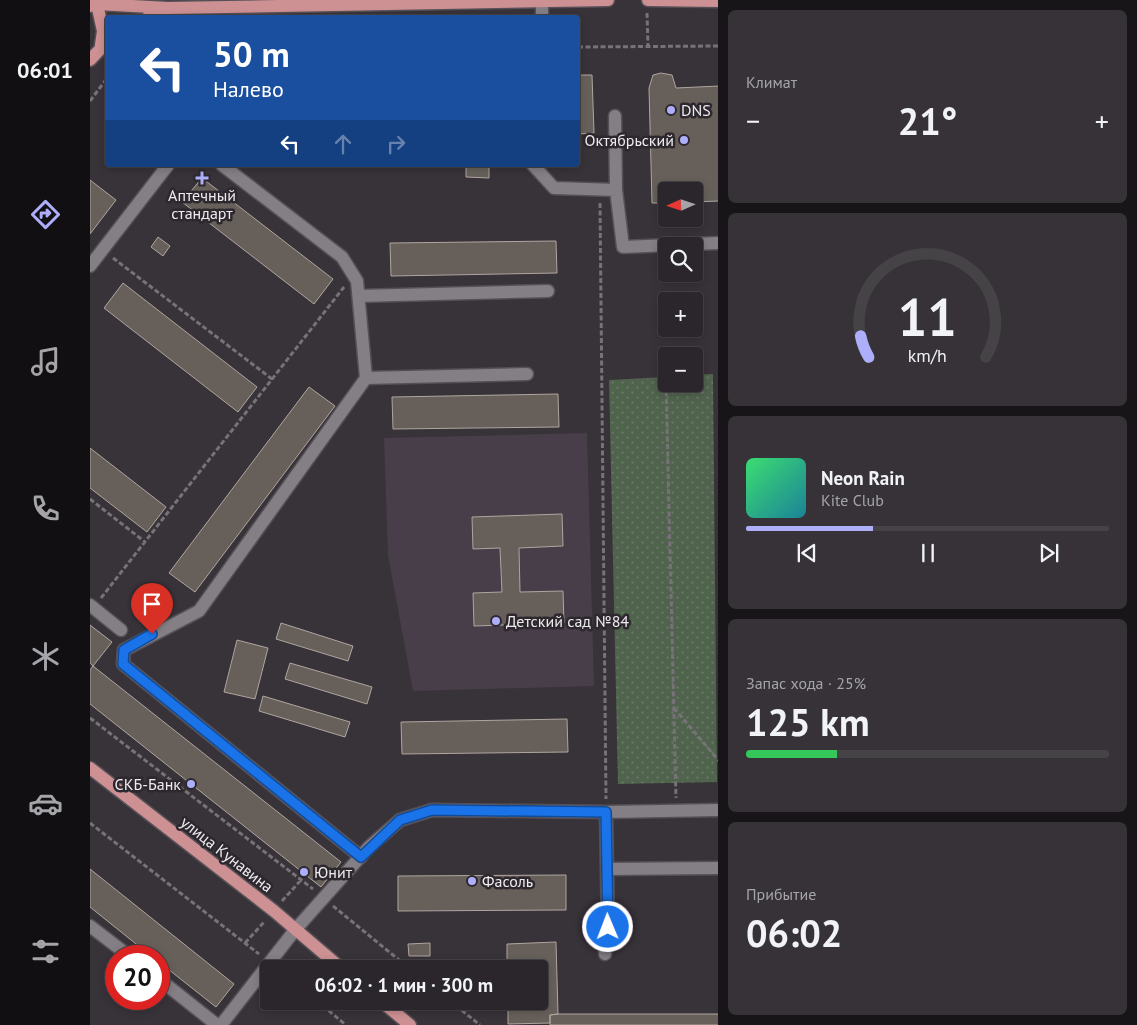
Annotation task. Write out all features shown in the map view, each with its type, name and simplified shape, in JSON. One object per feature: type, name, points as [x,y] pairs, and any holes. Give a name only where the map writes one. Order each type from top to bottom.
[{"type":"main road","points":[[90,60],[104,43],[103,31],[94,3],[168,8],[608,0]]},
{"type":"main road","points":[[648,5],[718,1]]},
{"type":"main road","points":[[153,15],[168,8]]},
{"type":"main road","name":"улица Кунавина","points":[[90,768],[331,960]]},
{"type":"main road","points":[[392,1010],[410,1025]]},
{"type":"lane","points":[[542,0],[542,15]]},
{"type":"lane","points":[[615,116],[616,190],[623,247],[718,243]]},
{"type":"lane","points":[[90,266],[166,167]]},
{"type":"lane","points":[[225,167],[342,257],[357,280],[366,378],[199,611],[124,650],[123,664],[361,857]]},
{"type":"lane","points":[[535,167],[554,188],[616,190]]},
{"type":"lane","points":[[359,296],[548,291]]},
{"type":"lane","points":[[366,378],[526,374]]},
{"type":"lane","points":[[92,607],[121,630]]},
{"type":"lane","points":[[272,960],[295,930],[361,857],[400,820],[432,810],[606,812],[718,810]]},
{"type":"lane","points":[[605,954],[608,927],[606,812]]},
{"type":"lane","points":[[607,870],[718,868]]},
{"type":"lane","points":[[90,926],[115,945]]},
{"type":"lane","points":[[221,1025],[260,976]]},
{"type":"lane","points":[[170,988],[216,1025]]},
{"type":"path","points":[[648,5],[648,47]]},
{"type":"path","points":[[580,47],[718,46]]},
{"type":"path","points":[[90,101],[105,81]]},
{"type":"path","points":[[600,190],[606,812]]},
{"type":"path","points":[[102,250],[272,379]]},
{"type":"path","points":[[92,607],[353,275]]},
{"type":"path","points":[[666,392],[676,811]]},
{"type":"path","points":[[90,499],[145,542]]},
{"type":"path","points":[[674,708],[718,762]]},
{"type":"path","points":[[90,718],[324,898],[399,960]]},
{"type":"path","points":[[90,823],[266,960]]},
{"type":"path","points":[[328,1010],[346,1025]]},
{"type":"path","points":[[461,1010],[480,1025]]},
{"type":"shaded area","name":"Детский сад №84","points":[[587,433],[594,686],[413,691],[388,555],[384,438]]},
{"type":"green space","points":[[713,374],[717,782],[618,784],[609,380],[658,377],[658,392],[703,392],[703,375]]},
{"type":"building","name":"Октябрьский","points":[[661,73],[672,75],[676,88],[718,86],[718,201],[703,202],[703,182],[658,182],[658,203],[652,203],[649,88],[653,75]]},
{"type":"building","points":[[580,75],[592,75],[594,133],[580,134]]},
{"type":"building","points":[[466,167],[489,167],[489,178],[466,177]]},
{"type":"building","points":[[202,178],[333,279],[314,304],[182,202]]},
{"type":"building","points":[[90,180],[116,200],[90,234]]},
{"type":"building","points":[[158,237],[170,246],[163,256],[151,247]]},
{"type":"building","points":[[556,241],[557,273],[391,276],[390,243]]},
{"type":"building","points":[[123,283],[257,387],[238,412],[104,308]]},
{"type":"building","points":[[309,387],[335,406],[195,592],[169,573]]},
{"type":"building","points":[[558,394],[559,427],[393,429],[392,397]]},
{"type":"building","points":[[90,448],[166,507],[147,532],[90,488]]},
{"type":"building","points":[[562,514],[563,546],[519,548],[520,592],[563,591],[564,623],[474,626],[473,593],[502,592],[500,548],[473,549],[472,517]]},
{"type":"building","points":[[281,623],[353,646],[348,661],[276,639]]},
{"type":"building","points":[[90,625],[112,642],[93,666],[90,663]]},
{"type":"building","points":[[237,640],[268,648],[255,699],[224,692]]},
{"type":"building","points":[[290,663],[372,687],[367,704],[285,679]]},
{"type":"building","points":[[93,666],[341,862],[321,887],[90,704],[90,670]]},
{"type":"building","points":[[263,696],[350,722],[345,737],[259,711]]},
{"type":"building","points":[[567,719],[568,752],[402,754],[401,722]]},
{"type":"building","points":[[90,869],[234,984],[216,1007],[170,971],[170,945],[137,945],[90,907]]},
{"type":"building","points":[[566,875],[566,910],[398,911],[398,876]]},
{"type":"building","points":[[556,942],[558,1014],[550,1015],[550,1023],[508,1024],[508,1010],[548,1010],[548,960],[507,960],[507,944]]},
{"type":"building","points":[[430,943],[430,956],[409,956],[408,944]]},
{"type":"building","points":[[718,1014],[718,1025],[550,1025],[550,1015]]},
{"type":"place","name":"DNS","points":[[671,110]]},
{"type":"place","name":"Октябрьский","points":[[684,140]]},
{"type":"place","name":"Аптечный стандарт","points":[[202,178]]},
{"type":"place","name":"Детский сад №84","points":[[496,621]]},
{"type":"place","name":"СКБ-Банк","points":[[191,784]]},
{"type":"place","name":"Юнит","points":[[304,872]]},
{"type":"place","name":"Фасоль","points":[[472,881]]},
{"type":"route","points":[[152,634],[124,650],[123,664],[361,857],[369,847],[400,820],[432,810],[606,812],[608,927]]}]
